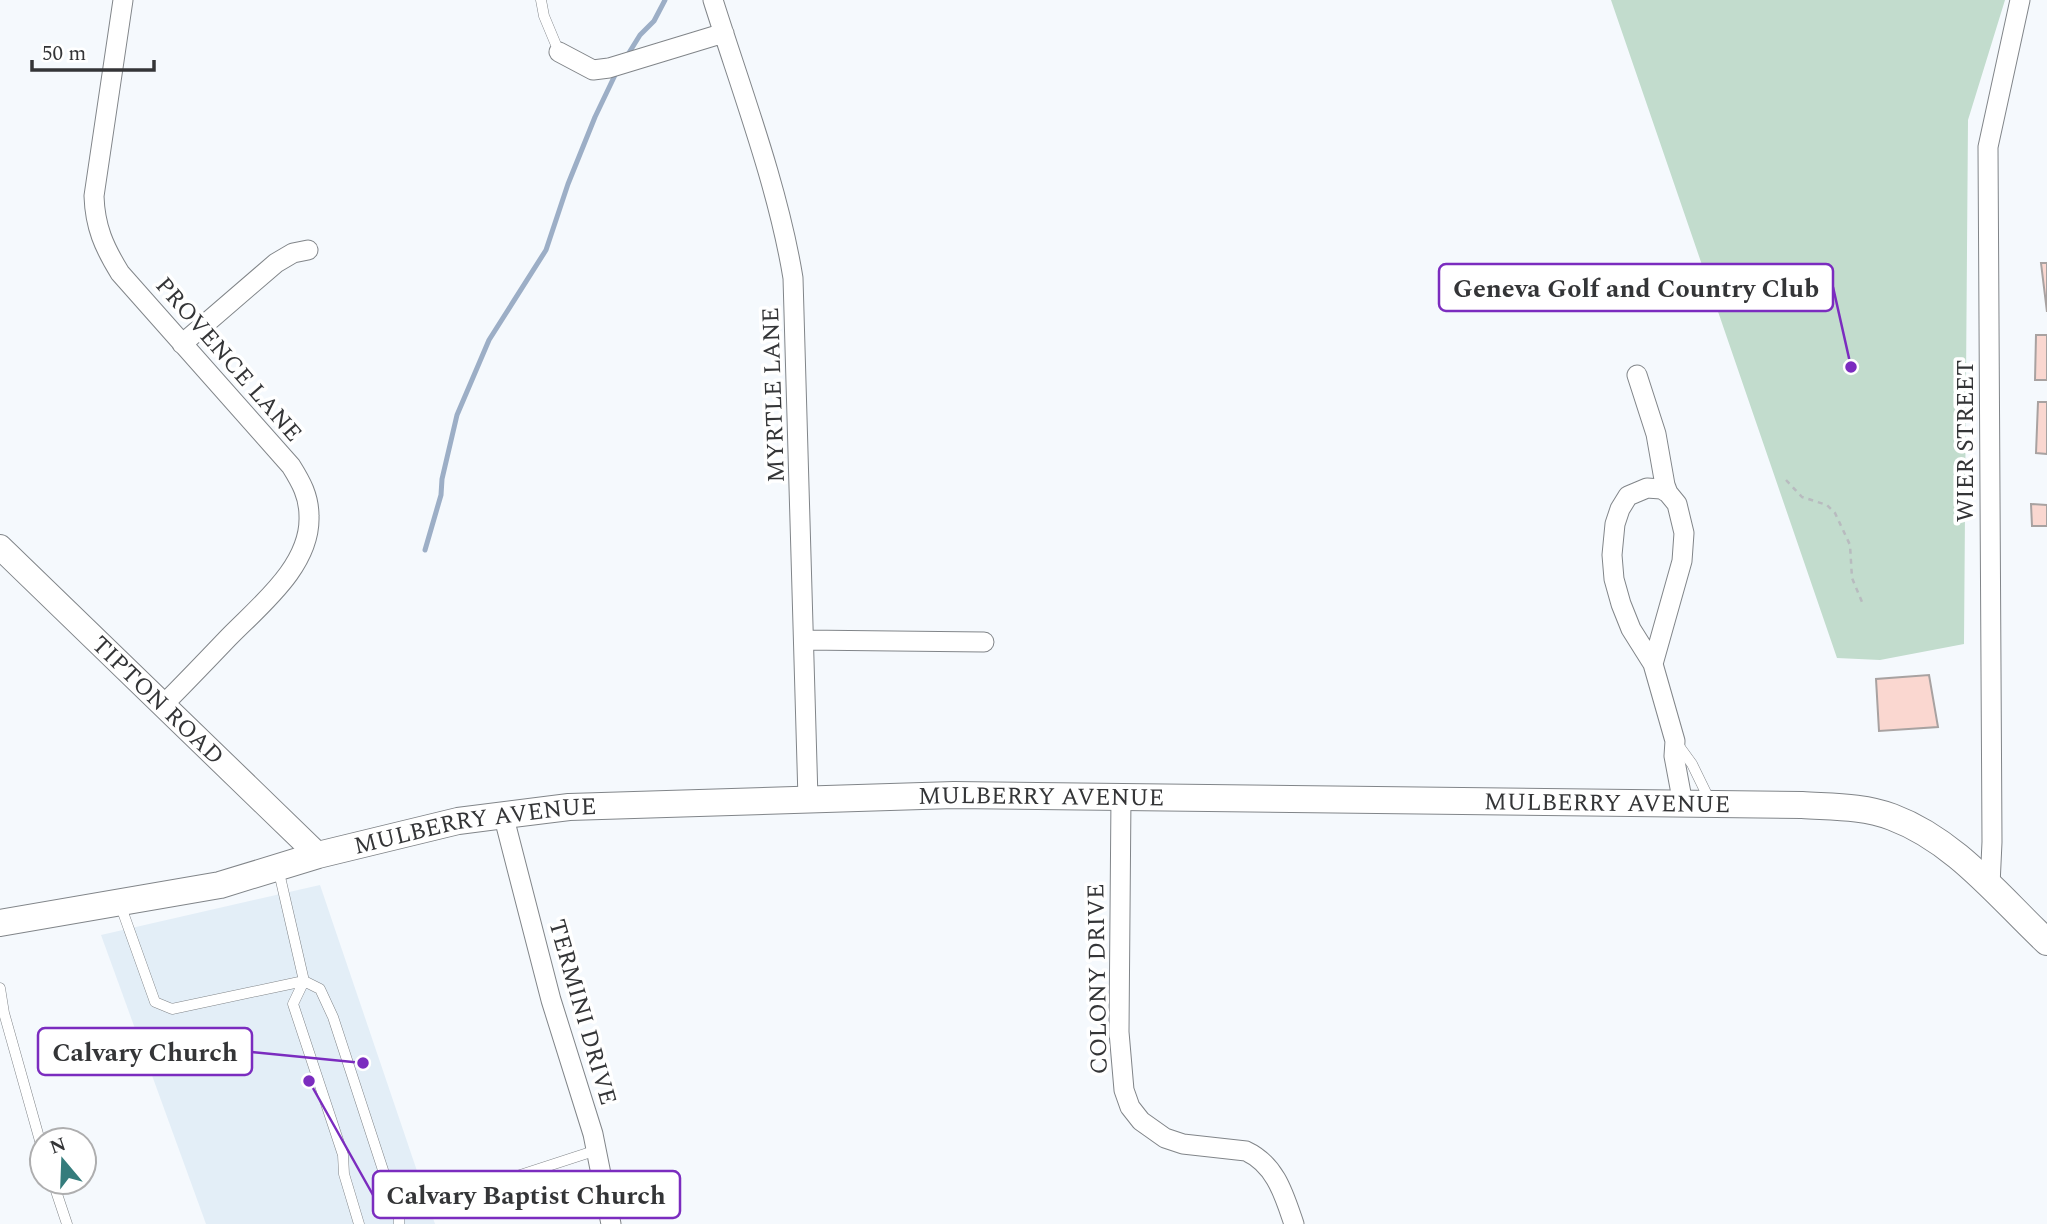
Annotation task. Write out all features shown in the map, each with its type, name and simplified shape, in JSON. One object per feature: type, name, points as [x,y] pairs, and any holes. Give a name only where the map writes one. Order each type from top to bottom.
[{"type":"main road","name":"MULBERRY AVENUE","points":[[0,923],[220,885],[318,855],[458,821],[503,814],[616,804],[954,796],[1121,796],[1845,807],[1891,817],[1935,839],[1990,885],[2047,942]]},
{"type":"street","name":"PROVENCE LANE","points":[[123,0],[93,196],[100,238],[120,273],[291,466],[307,498],[310,517],[300,552],[276,589],[164,704]]},
{"type":"street","name":"MYRTLE LANE","points":[[713,0],[771,187],[789,252],[793,278],[808,799]]},
{"type":"street","name":"WIER STREET","points":[[1990,885],[1992,829],[1988,148],[2020,0]]},
{"type":"street","points":[[559,52],[593,70],[609,68],[724,33]]},
{"type":"street","points":[[182,344],[276,263],[293,253],[308,250]]},
{"type":"street","points":[[1637,376],[1656,434],[1664,485],[1668,494]]},
{"type":"street","points":[[1653,664],[1684,547],[1682,518],[1677,504],[1661,489],[1647,488],[1628,496],[1620,509],[1615,524],[1612,555],[1614,579],[1631,629],[1653,664],[1675,741],[1674,756],[1683,804]]},
{"type":"street","name":"TIPTON ROAD","points":[[3,554],[164,704],[318,855]]},
{"type":"street","points":[[804,640],[984,642]]},
{"type":"street","name":"COLONY DRIVE","points":[[1121,796],[1119,1032],[1124,1090],[1130,1107],[1152,1131],[1165,1138],[1183,1144],[1245,1151],[1255,1156],[1275,1175],[1294,1224]]},
{"type":"street","name":"TERMINI DRIVE","points":[[503,814],[551,1000],[597,1150],[611,1224]]},
{"type":"lane","points":[[541,0],[544,16],[559,52]]},
{"type":"lane","points":[[1675,741],[1692,764],[1712,804]]},
{"type":"lane","points":[[278,867],[304,981],[293,1004],[343,1155],[344,1174],[359,1224]]},
{"type":"lane","points":[[119,903],[155,1002],[172,1009],[304,981],[320,989],[333,1017],[399,1224]]},
{"type":"lane","points":[[0,988],[36,1126]]},
{"type":"lane","points":[[447,1199],[597,1150]]},
{"type":"lane","points":[[58,1196],[67,1224]]},
{"type":"path","points":[[1786,480],[1802,498],[1827,505],[1835,513],[1850,545],[1852,578],[1862,602]]},
{"type":"shaded area","points":[[320,885],[435,1224],[206,1224],[101,935]]},
{"type":"green space","points":[[1611,0],[2005,0],[1968,120],[1964,644],[1880,660],[1837,658]]},
{"type":"building","points":[[2041,263],[2047,263],[2047,312]]},
{"type":"building","points":[[2036,335],[2047,335],[2047,380],[2035,380]]},
{"type":"building","points":[[2038,402],[2047,402],[2047,454],[2036,453]]},
{"type":"building","points":[[2031,504],[2047,505],[2047,526],[2032,526]]},
{"type":"building","points":[[1929,675],[1938,727],[1879,731],[1876,679]]},
{"type":"waterway","points":[[627,56],[640,35],[654,21],[665,0]]},
{"type":"waterway","points":[[425,550],[441,495],[442,479],[457,415],[489,340],[546,250],[568,184],[616,73]]},
{"type":"place","name":"Geneva Golf and Country Club","points":[[1851,367]]},
{"type":"place","name":"Calvary Church","points":[[363,1063]]},
{"type":"place","name":"Calvary Baptist Church","points":[[309,1081]]}]
